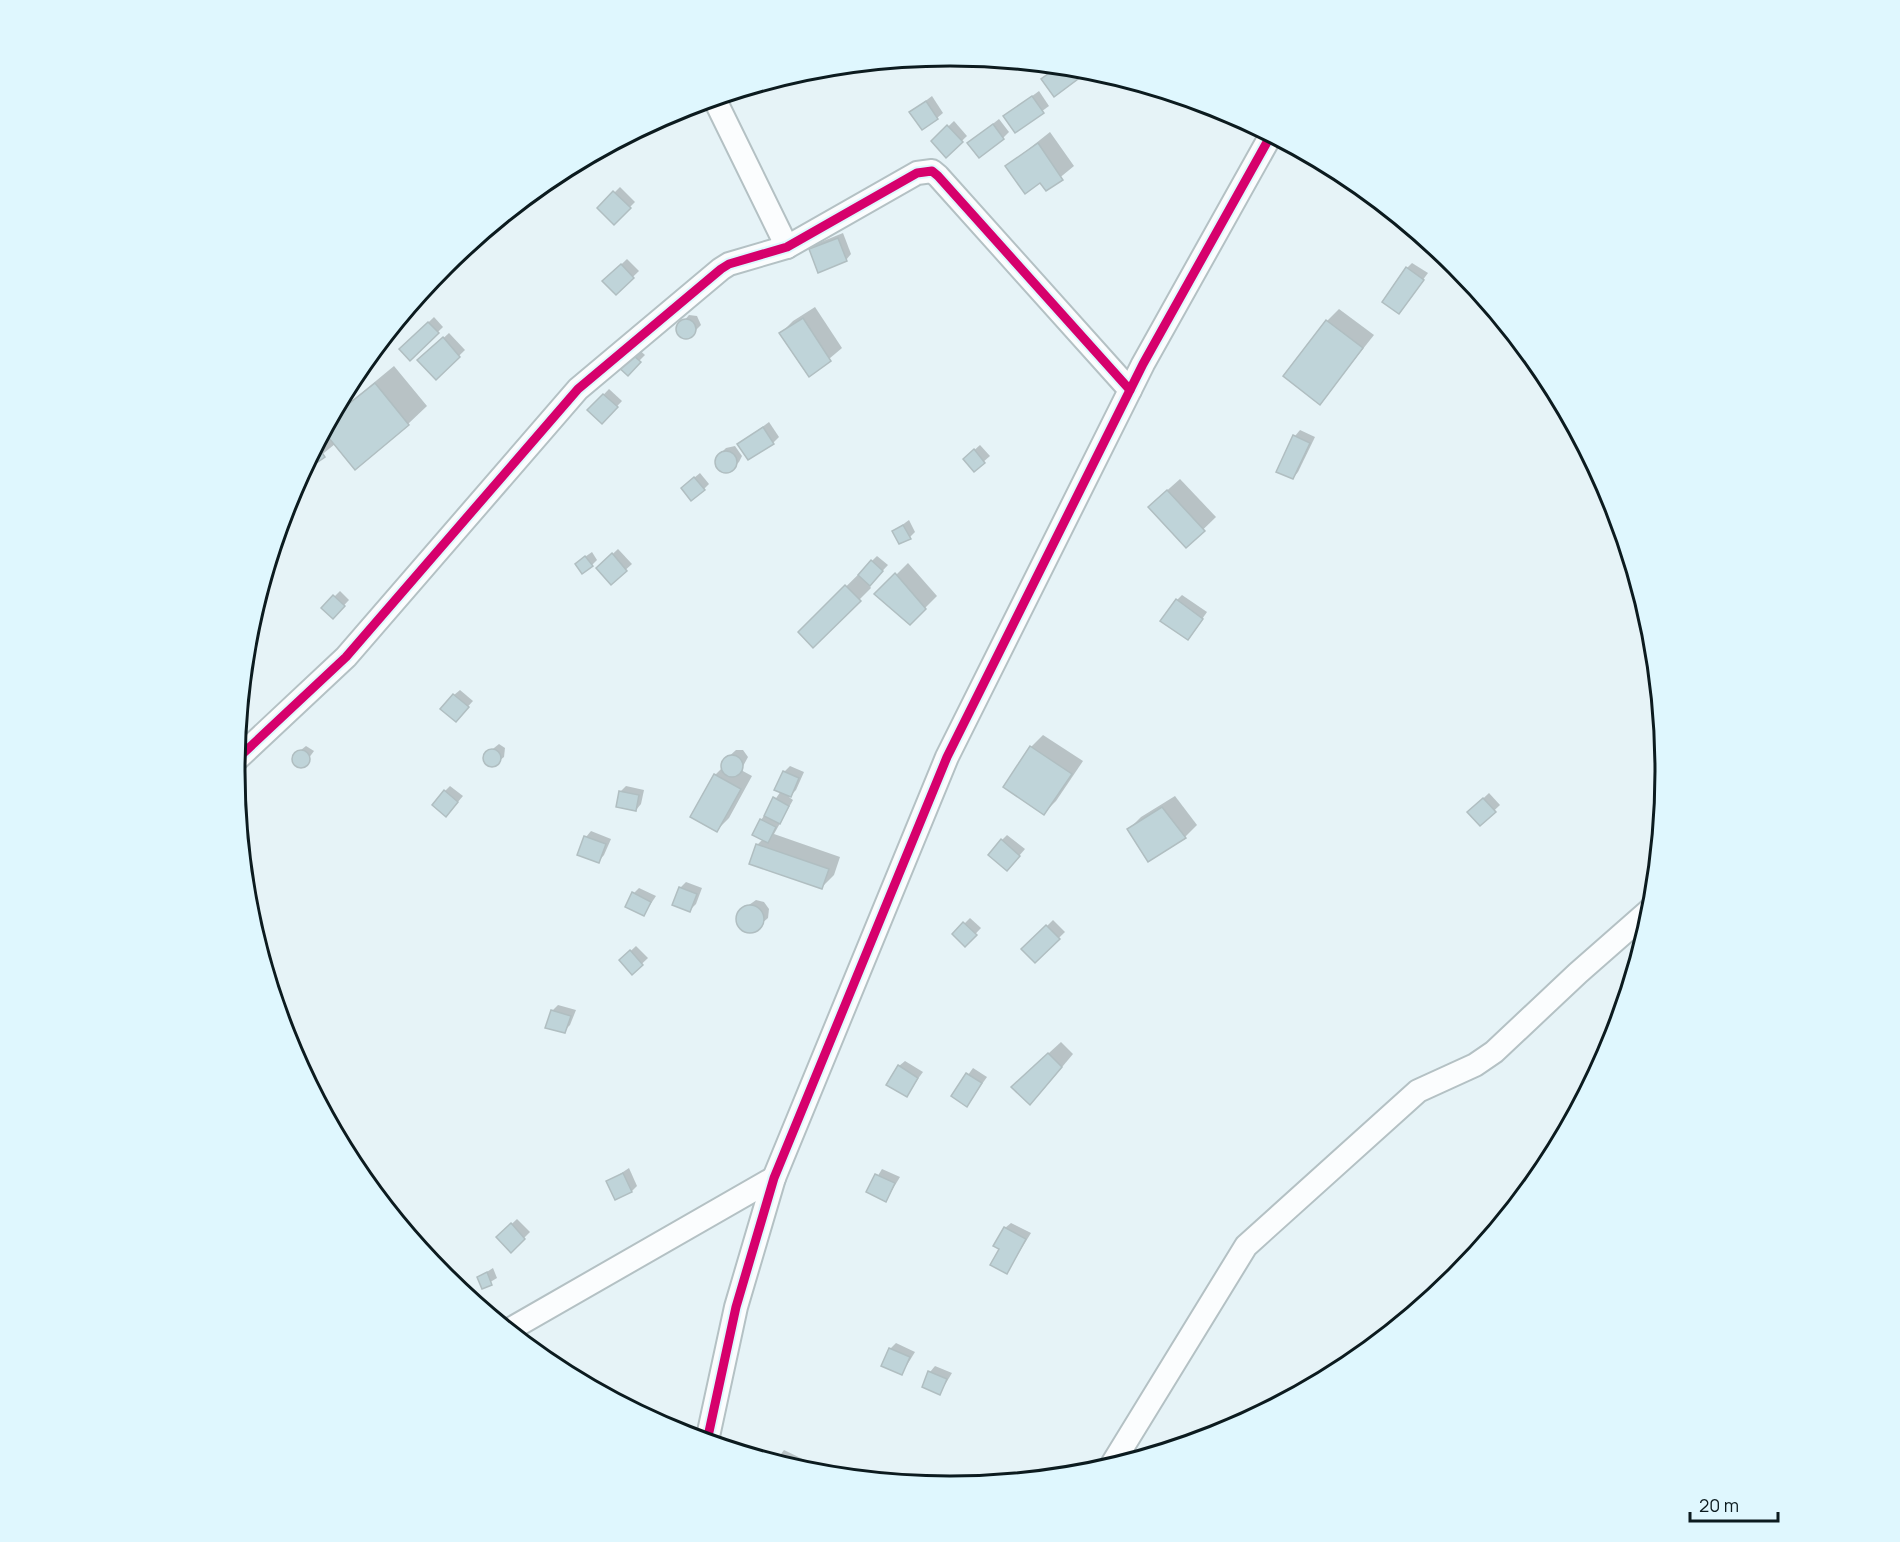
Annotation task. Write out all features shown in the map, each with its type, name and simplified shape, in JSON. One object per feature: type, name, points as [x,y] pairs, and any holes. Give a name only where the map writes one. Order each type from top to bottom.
[{"type":"street","points":[[718,105],[787,247]]},
{"type":"street","points":[[708,1433],[736,1307],[774,1178],[947,757],[1130,390],[1267,142]]},
{"type":"street","points":[[246,751],[346,657],[578,389],[721,269],[729,264],[787,247],[917,173],[932,171],[1130,390]]},
{"type":"street","points":[[1118,1455],[1246,1245],[1418,1091],[1475,1065],[1494,1052],[1639,920]]},
{"type":"street","points":[[516,1326],[774,1178]]},
{"type":"building","points":[[1049,73],[1079,78],[1054,97],[1041,79]]},
{"type":"building","points":[[1032,96],[1044,113],[1015,133],[1003,116]]},
{"type":"building","points":[[926,101],[938,119],[922,130],[909,112]]},
{"type":"building","points":[[993,124],[1004,139],[979,158],[967,143]]},
{"type":"building","points":[[947,125],[963,142],[946,158],[931,141]]},
{"type":"building","points":[[1038,143],[1063,180],[1046,191],[1040,183],[1025,194],[1005,166]]},
{"type":"building","points":[[613,191],[631,208],[614,225],[597,208]]},
{"type":"building","points":[[838,238],[847,261],[818,273],[809,249]]},
{"type":"building","points":[[621,264],[634,278],[616,295],[602,281]]},
{"type":"building","points":[[1406,267],[1424,280],[1399,314],[1382,302]]},
{"type":"building","points":[[803,318],[831,361],[809,377],[779,333]]},
{"type":"building","points":[[686,319],[693,322],[696,329],[693,336],[686,339],[679,336],[676,329],[679,322]]},
{"type":"building","points":[[1326,320],[1363,348],[1320,405],[1283,376]]},
{"type":"building","points":[[428,322],[439,333],[410,361],[399,349]]},
{"type":"building","points":[[443,337],[460,357],[436,380],[417,360]]},
{"type":"building","points":[[628,351],[641,362],[628,376],[615,364]]},
{"type":"building","points":[[375,383],[409,425],[355,470],[329,438],[347,405]]},
{"type":"building","points":[[603,394],[618,407],[602,424],[587,410]]},
{"type":"building","points":[[763,427],[774,444],[748,460],[737,444]]},
{"type":"building","points":[[1293,435],[1310,443],[1293,479],[1276,472]]},
{"type":"building","points":[[974,449],[985,463],[974,472],[963,459]]},
{"type":"building","points":[[726,451],[734,454],[737,462],[734,470],[726,473],[718,470],[715,462],[718,454]]},
{"type":"building","points":[[322,452],[325,457],[316,463]]},
{"type":"building","points":[[694,477],[705,490],[691,501],[681,488]]},
{"type":"building","points":[[1167,490],[1205,531],[1186,548],[1148,507]]},
{"type":"building","points":[[903,525],[911,539],[899,544],[892,531]]},
{"type":"building","points":[[612,553],[627,571],[611,585],[596,568]]},
{"type":"building","points":[[585,556],[593,566],[582,574],[575,564]]},
{"type":"building","points":[[871,560],[883,571],[870,586],[858,575]]},
{"type":"building","points":[[895,573],[926,609],[910,625],[874,594]]},
{"type":"building","points":[[845,585],[861,601],[813,648],[798,632]]},
{"type":"building","points":[[333,595],[345,606],[333,619],[321,608]]},
{"type":"building","points":[[1176,599],[1203,619],[1188,640],[1160,621]]},
{"type":"building","points":[[453,694],[469,707],[456,722],[440,709]]},
{"type":"building","points":[[1030,746],[1072,774],[1044,815],[1003,787]]},
{"type":"building","points":[[492,749],[498,752],[501,758],[498,764],[492,767],[486,764],[483,758],[486,752]]},
{"type":"building","points":[[301,750],[307,753],[310,759],[307,765],[301,768],[295,765],[292,759],[295,753]]},
{"type":"building","points":[[732,755],[740,758],[743,766],[740,774],[732,777],[724,774],[721,766],[724,758]]},
{"type":"building","points":[[783,771],[799,778],[791,797],[774,790]]},
{"type":"building","points":[[714,774],[741,789],[717,832],[690,817]]},
{"type":"building","points":[[444,790],[458,802],[446,817],[432,805]]},
{"type":"building","points":[[619,791],[639,795],[636,811],[616,807]]},
{"type":"building","points":[[773,797],[789,806],[780,824],[764,816]]},
{"type":"building","points":[[1483,798],[1496,812],[1480,826],[1467,812]]},
{"type":"building","points":[[1162,807],[1186,838],[1148,862],[1127,829]]},
{"type":"building","points":[[760,819],[776,827],[768,843],[752,835]]},
{"type":"building","points":[[584,836],[606,844],[599,863],[577,855]]},
{"type":"building","points":[[1001,839],[1020,856],[1007,871],[988,855]]},
{"type":"building","points":[[756,844],[829,869],[822,889],[749,864]]},
{"type":"building","points":[[679,887],[697,894],[690,912],[672,905]]},
{"type":"building","points":[[632,892],[651,902],[644,916],[625,907]]},
{"type":"building","points":[[750,905],[760,909],[764,919],[760,929],[750,933],[740,929],[736,919],[740,909]]},
{"type":"building","points":[[963,922],[977,935],[965,947],[952,934]]},
{"type":"building","points":[[1046,925],[1060,939],[1035,963],[1021,949]]},
{"type":"building","points":[[630,950],[643,965],[632,975],[619,960]]},
{"type":"building","points":[[551,1010],[571,1016],[565,1033],[545,1028]]},
{"type":"building","points":[[1048,1053],[1062,1067],[1030,1105],[1011,1087]]},
{"type":"building","points":[[898,1065],[918,1078],[907,1097],[886,1085]]},
{"type":"building","points":[[966,1073],[982,1083],[967,1107],[951,1096]]},
{"type":"building","points":[[623,1173],[632,1192],[615,1200],[606,1181]]},
{"type":"building","points":[[875,1174],[895,1183],[886,1202],[866,1192]]},
{"type":"building","points":[[511,1223],[525,1239],[511,1253],[496,1237]]},
{"type":"building","points":[[1004,1227],[1026,1239],[1007,1274],[990,1265],[999,1249],[993,1246]]},
{"type":"building","points":[[487,1272],[492,1285],[482,1289],[477,1277]]},
{"type":"building","points":[[889,1348],[910,1357],[902,1375],[881,1366]]},
{"type":"building","points":[[928,1371],[947,1379],[940,1395],[922,1387]]},
{"type":"cycle path","points":[[709,1433],[736,1307],[774,1178],[947,757],[1143,364],[1267,142]]},
{"type":"cycle path","points":[[246,751],[346,657],[578,389],[721,269],[729,264],[787,247],[917,173],[932,171],[938,176],[1130,390]]}]
